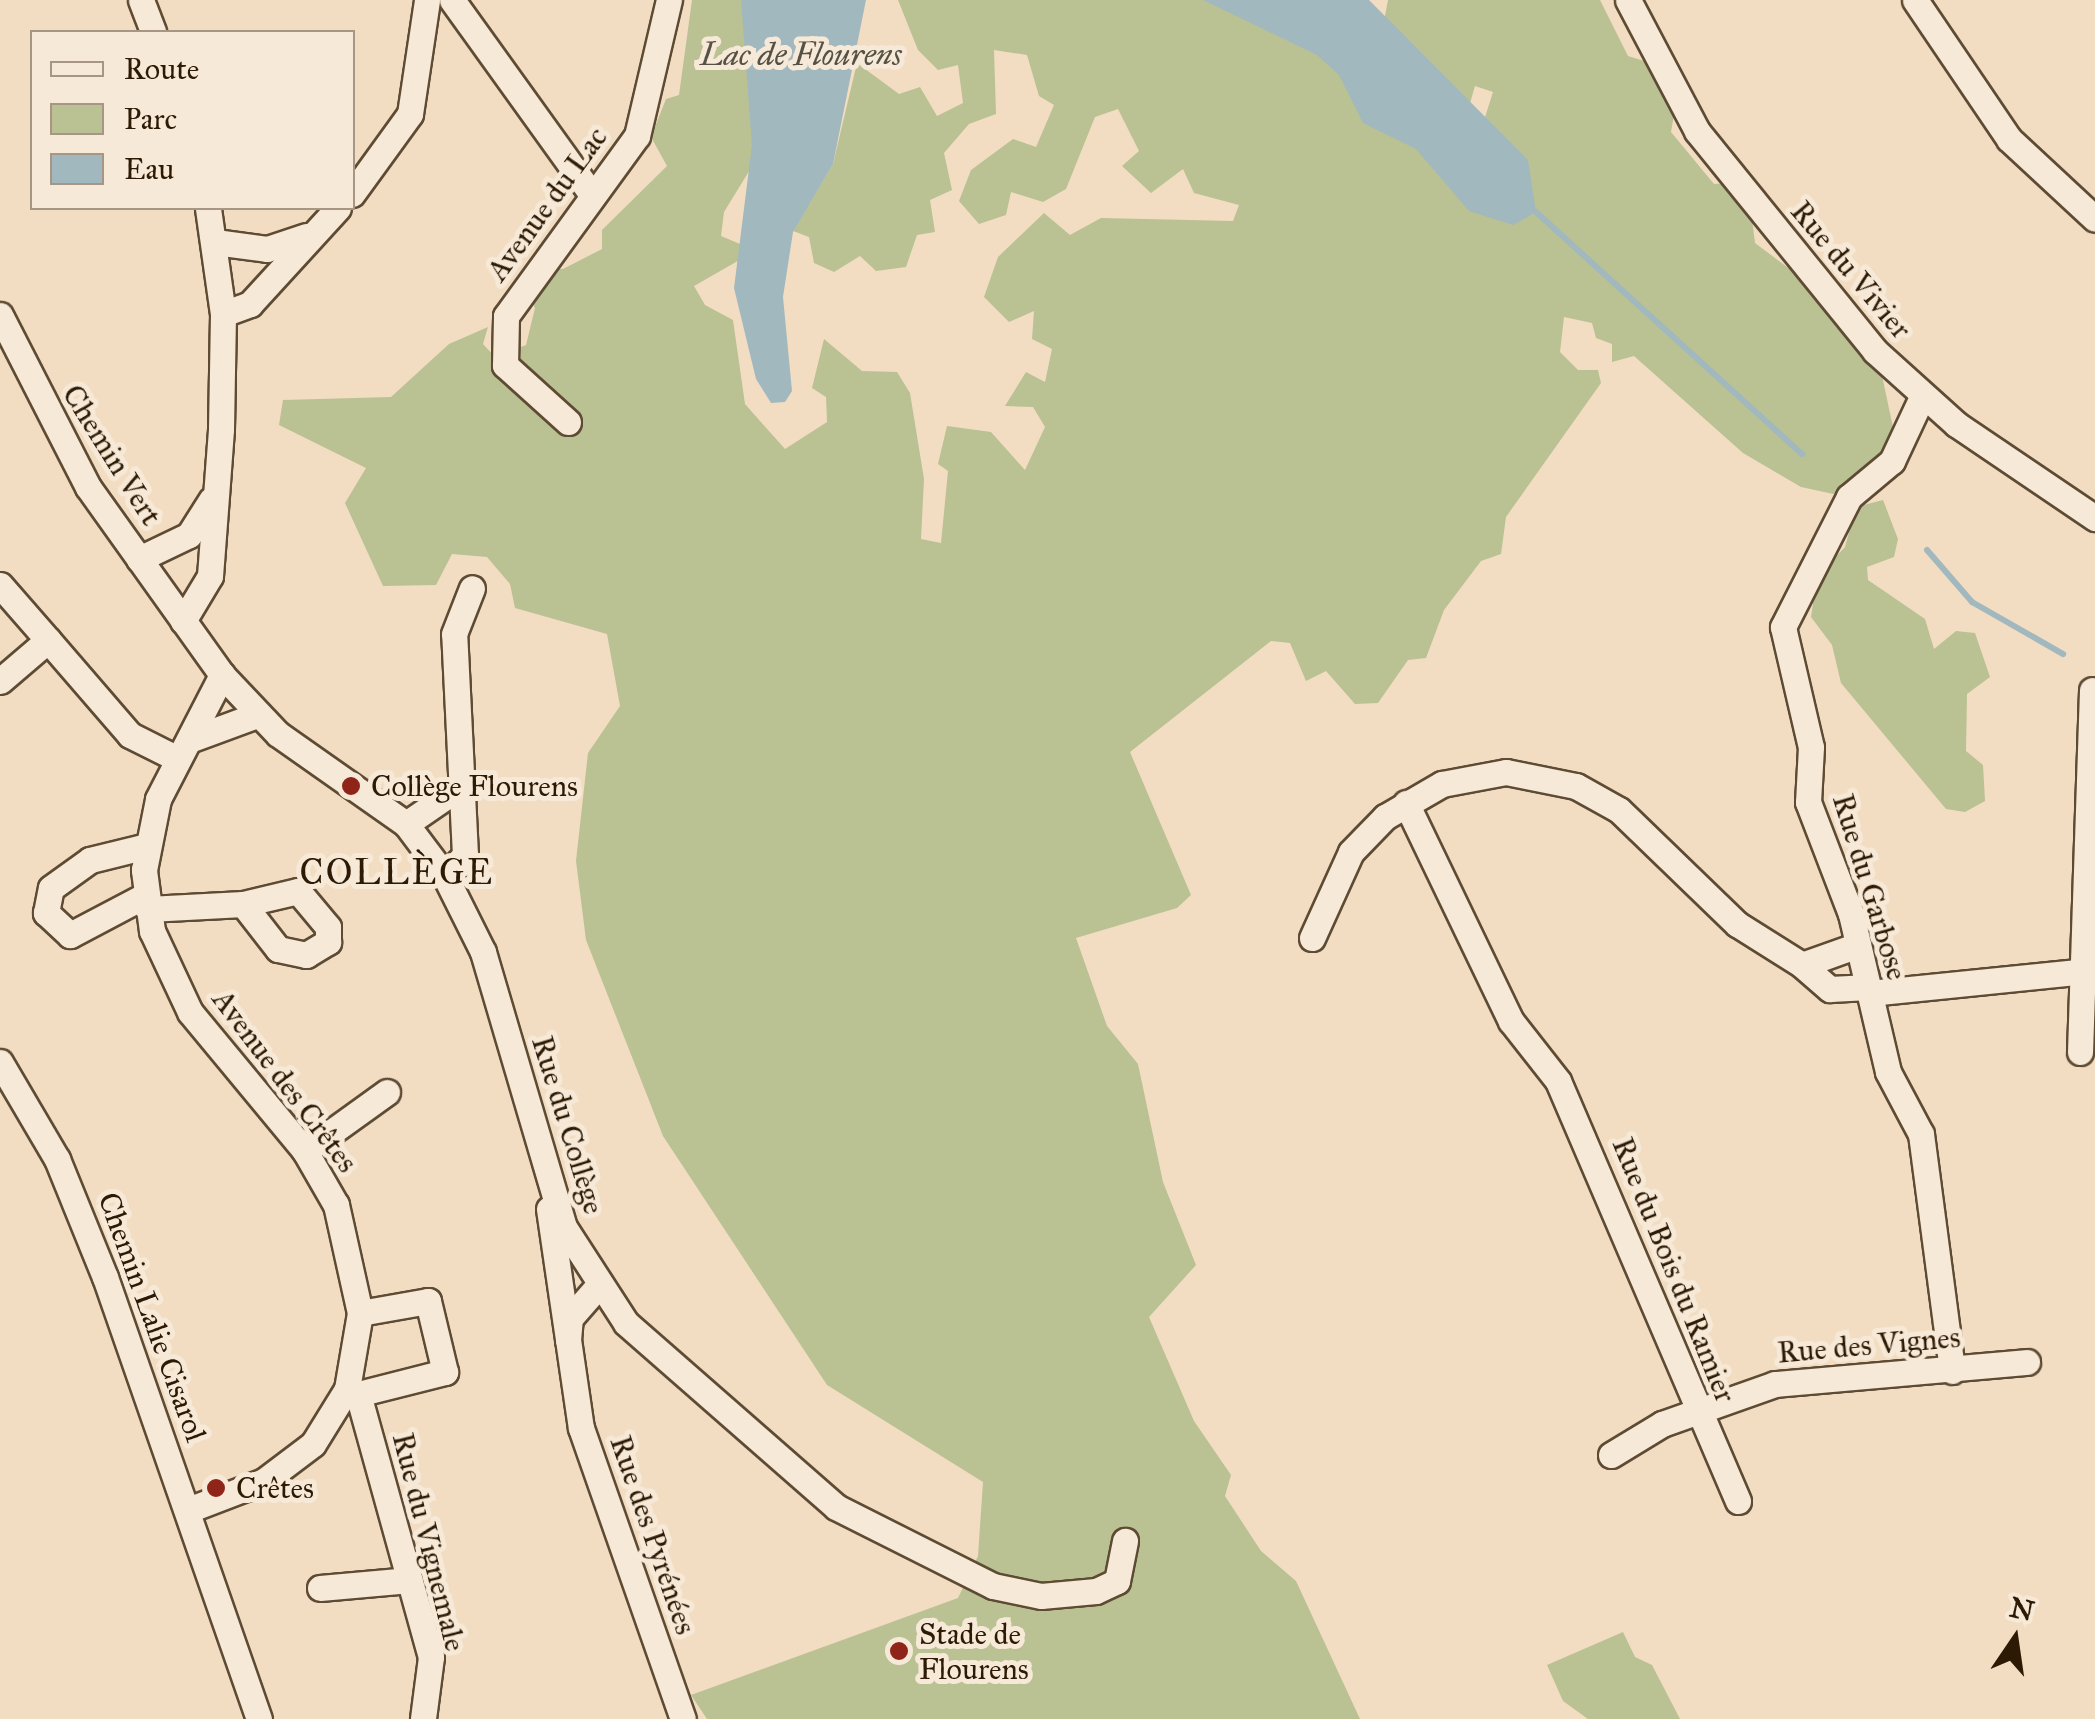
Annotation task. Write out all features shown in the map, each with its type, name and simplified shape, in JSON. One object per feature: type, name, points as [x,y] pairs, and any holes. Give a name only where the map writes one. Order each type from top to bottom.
[{"type":"street","points":[[141,0],[152,30]]},
{"type":"street","points":[[355,190],[410,114],[427,0]]},
{"type":"street","points":[[452,0],[592,195]]},
{"type":"street","name":"Avenue du Lac","points":[[568,422],[505,365],[500,344],[538,260],[592,195],[650,107],[669,0]]},
{"type":"street","name":"Rue du Vivier","points":[[1628,0],[1731,177],[1922,398],[2095,518]]},
{"type":"street","points":[[1915,0],[2009,139],[2095,220]]},
{"type":"street","points":[[183,621],[210,576],[210,500],[223,314],[208,210]]},
{"type":"street","points":[[223,314],[250,304],[306,236],[336,210]]},
{"type":"street","points":[[215,242],[267,249],[306,236]]},
{"type":"street","name":"Chemin Vert","points":[[0,315],[46,418],[183,621]]},
{"type":"street","name":"Rue du Garbose","points":[[1922,398],[1892,462],[1850,497],[1783,627],[1811,747],[1808,802],[1858,945],[1888,1072],[1922,1134],[1952,1371]]},
{"type":"street","points":[[139,558],[189,535],[210,500]]},
{"type":"street","points":[[0,586],[130,735],[184,748],[257,715]]},
{"type":"street","points":[[446,876],[465,855],[454,634],[472,588]]},
{"type":"street","name":"Rue du Collège","points":[[183,621],[257,715],[406,824],[446,876],[483,952],[546,1179],[582,1263],[664,1364],[789,1473],[862,1521],[993,1586],[1041,1596],[1096,1590],[1116,1581],[1125,1542]]},
{"type":"street","points":[[0,680],[48,640]]},
{"type":"street","name":"Avenue des Crêtes","points":[[188,1510],[292,1466],[352,1392],[360,1314],[336,1205],[304,1151],[190,1012],[165,972],[147,902],[148,846],[184,748],[222,675]]},
{"type":"street","points":[[2080,1052],[2089,970],[2092,690]]},
{"type":"street","points":[[1312,938],[1351,852],[1406,804],[1482,773],[1576,786],[1639,826],[1757,940],[1802,965],[1830,988],[1869,990],[2089,970]]},
{"type":"street","points":[[406,824],[461,786]]},
{"type":"street","name":"Rue du Bois du Ramier","points":[[1406,804],[1512,1021],[1558,1081],[1641,1257],[1652,1316],[1738,1501]]},
{"type":"street","points":[[148,846],[90,860],[51,888],[46,914],[59,929],[84,932],[147,902],[242,904]]},
{"type":"street","points":[[1802,965],[1858,945]]},
{"type":"street","name":"Chemin Lalie Cisarol","points":[[0,1062],[57,1159],[188,1510],[259,1719]]},
{"type":"street","points":[[304,1151],[387,1092]]},
{"type":"street","name":"Rue des Pyrénées","points":[[546,1179],[556,1296],[568,1370],[683,1719]]},
{"type":"street","points":[[556,1296],[582,1263]]},
{"type":"street","name":"Rue des Pyrénées","points":[[568,1370],[570,1318],[598,1286]]},
{"type":"street","points":[[352,1392],[445,1372],[428,1302],[360,1314]]},
{"type":"street","name":"Rue des Vignes","points":[[1612,1454],[1696,1410],[1802,1380],[2027,1362]]},
{"type":"street","name":"Rue du Vignemale","points":[[352,1392],[430,1657],[423,1719]]},
{"type":"street","points":[[320,1588],[410,1580]]},
{"type":"green space","points":[[692,0],[748,0],[759,155],[724,212],[721,236],[740,244],[743,258],[694,286],[705,305],[733,320],[745,404],[785,449],[827,422],[826,397],[812,388],[824,339],[862,371],[897,372],[910,393],[924,479],[921,539],[941,543],[948,471],[938,464],[947,426],[991,432],[1025,470],[1045,427],[1033,407],[1005,406],[1026,372],[1045,382],[1052,349],[1032,339],[1034,311],[1009,322],[984,297],[998,257],[1044,213],[1070,235],[1101,218],[1233,221],[1239,205],[1194,193],[1183,169],[1151,193],[1122,166],[1139,151],[1118,109],[1095,117],[1066,189],[1043,202],[1011,192],[1006,215],[979,224],[959,201],[971,170],[1013,139],[1036,147],[1054,105],[1039,96],[1027,55],[994,50],[996,114],[969,124],[944,153],[952,190],[930,200],[935,232],[917,235],[906,267],[876,271],[860,256],[834,272],[814,263],[809,237],[793,231],[833,164],[857,63],[899,94],[920,87],[937,116],[963,103],[958,65],[938,70],[918,50],[898,0],[1229,0],[1480,133],[1493,92],[1475,86],[1466,117],[1381,37],[1388,0],[1600,0],[1628,56],[1654,64],[1676,103],[1671,132],[1714,184],[1728,183],[1752,219],[1755,243],[1803,279],[1881,371],[1894,432],[1884,456],[1838,495],[1801,487],[1743,453],[1634,356],[1612,362],[1612,344],[1596,338],[1592,323],[1564,317],[1560,352],[1578,370],[1598,370],[1601,383],[1506,517],[1501,554],[1481,561],[1444,610],[1426,658],[1408,660],[1378,703],[1355,704],[1326,671],[1306,681],[1290,643],[1271,641],[1130,752],[1191,895],[1177,908],[1076,938],[1107,1026],[1138,1064],[1163,1182],[1196,1265],[1149,1317],[1194,1421],[1231,1475],[1225,1496],[1261,1551],[1296,1581],[1360,1719],[707,1719],[691,1695],[958,1598],[978,1556],[983,1482],[827,1385],[663,1136],[586,940],[576,861],[588,753],[620,706],[607,634],[515,608],[510,584],[487,557],[452,554],[436,585],[383,586],[345,503],[366,468],[279,425],[283,400],[391,397],[449,344],[488,327],[483,344],[495,357],[526,345],[535,308],[521,282],[532,265],[563,269],[602,249],[602,230],[667,166],[651,137],[666,99],[679,95]]},
{"type":"green space","points":[[1883,500],[1898,539],[1894,557],[1867,567],[1868,580],[1925,619],[1934,649],[1956,631],[1975,633],[1990,677],[1967,694],[1966,751],[1983,765],[1985,801],[1965,812],[1946,809],[1841,683],[1832,645],[1811,617],[1817,577],[1845,547],[1856,507]]},
{"type":"green space","points":[[1623,1632],[1635,1657],[1652,1665],[1680,1719],[1588,1719],[1563,1701],[1547,1665]]},
{"type":"water","name":"Lac de Flourens","points":[[741,0],[866,0],[833,164],[793,232],[783,297],[792,391],[785,402],[771,403],[756,379],[734,288],[752,145]]},
{"type":"water","points":[[1203,0],[1369,0],[1528,160],[1536,212],[1513,225],[1469,211],[1416,149],[1363,123],[1339,75],[1317,55]]},
{"type":"waterway","points":[[1536,212],[1802,454]]},
{"type":"waterway","points":[[1927,550],[1972,602],[2063,654]]},
{"type":"place","name":"Collège Flourens","points":[[351,786]]},
{"type":"place","name":"Crêtes","points":[[216,1488]]},
{"type":"place","name":"Stade de Flourens","points":[[899,1651]]},
{"type":"district","name":"COLLÈGE","points":[[397,873]]}]
